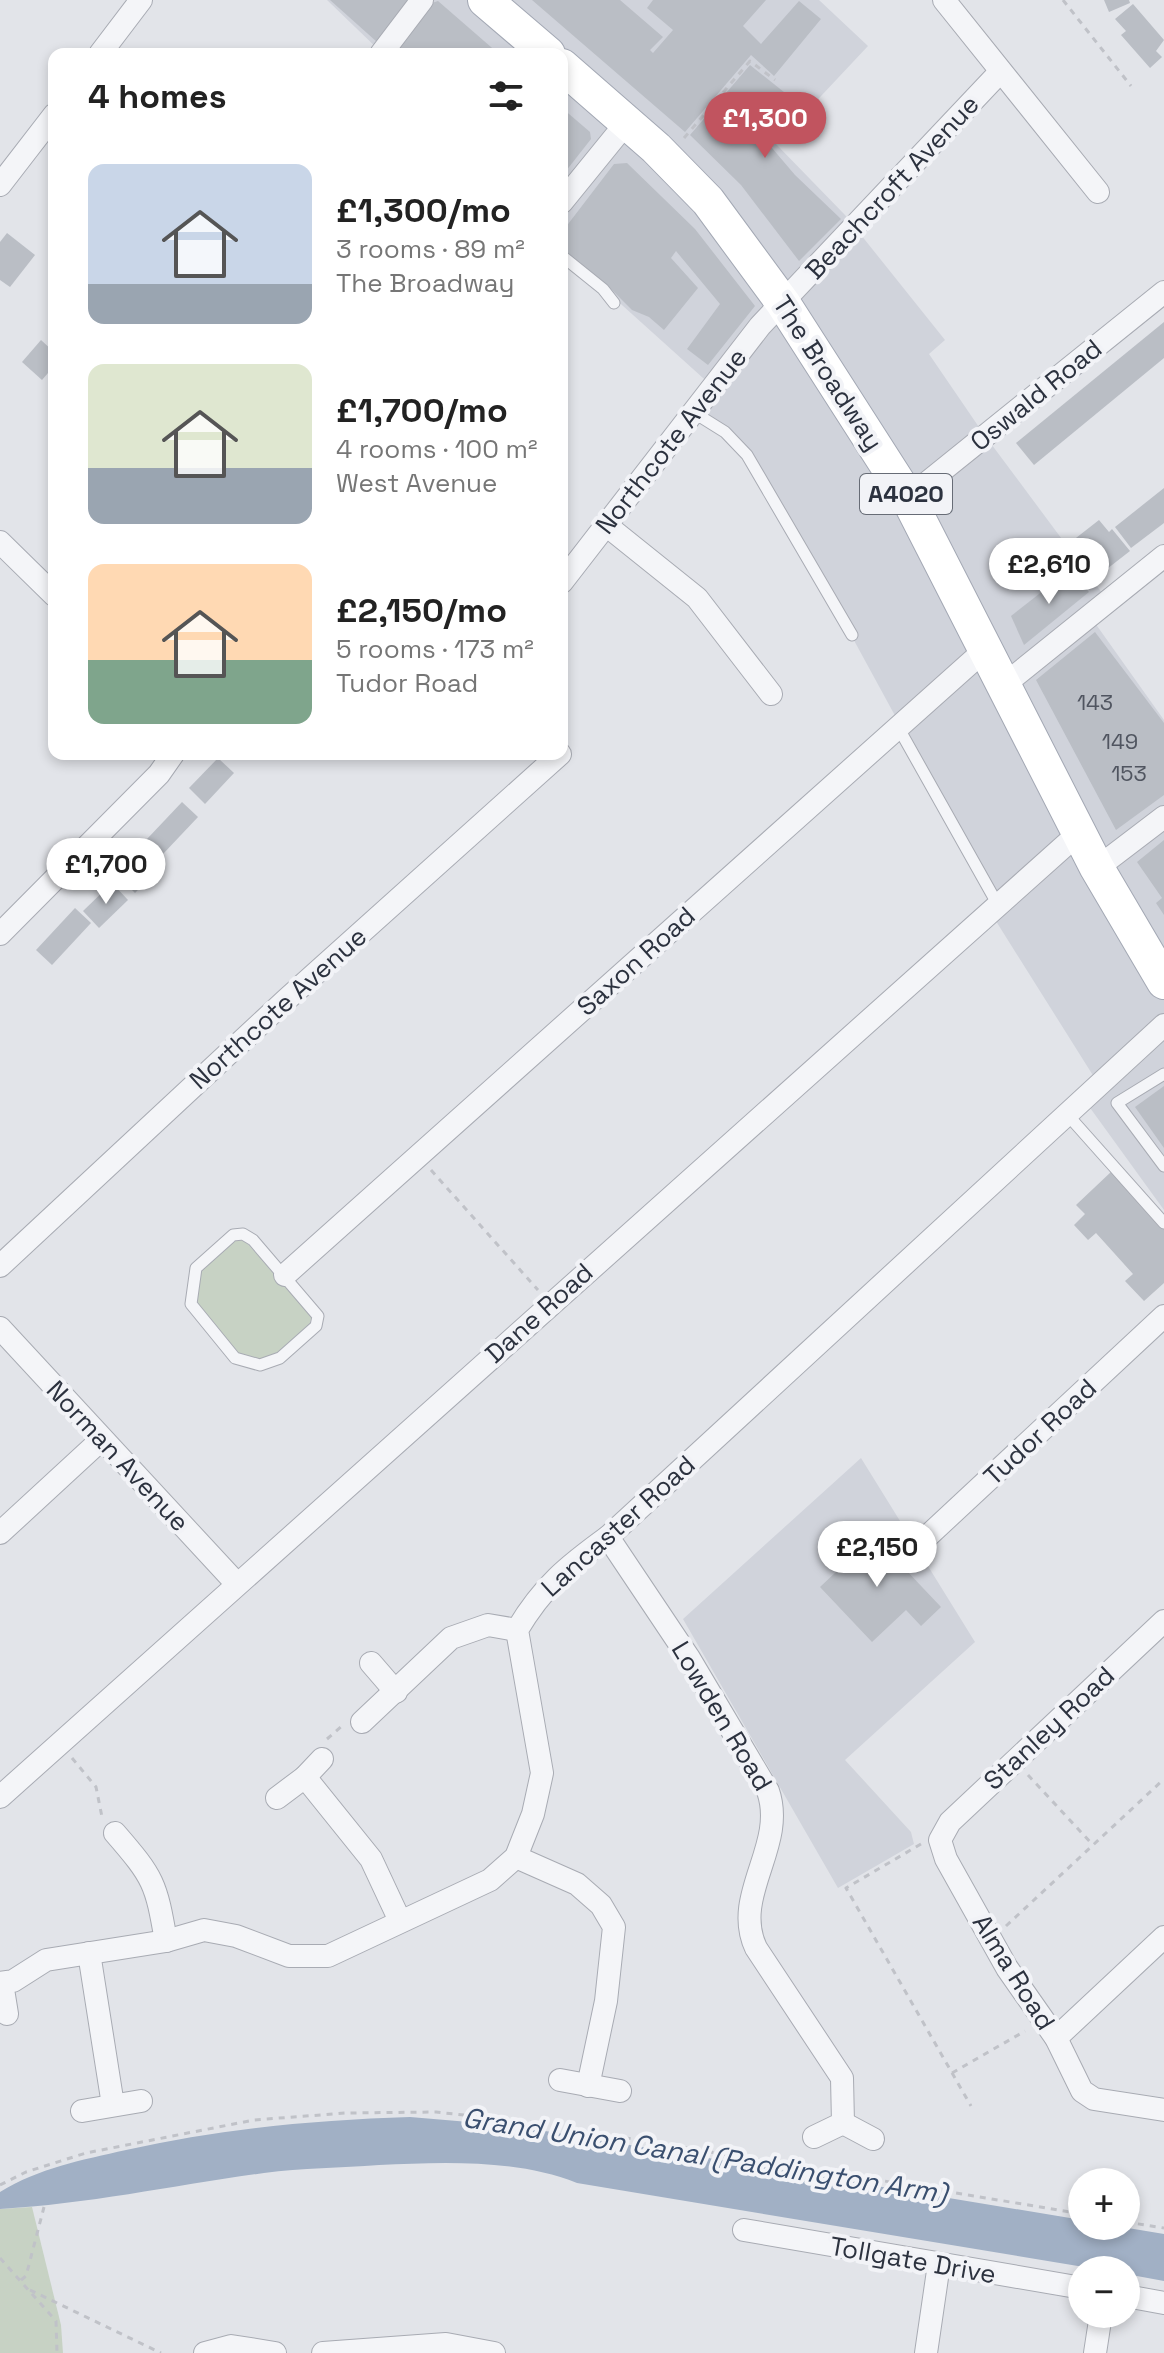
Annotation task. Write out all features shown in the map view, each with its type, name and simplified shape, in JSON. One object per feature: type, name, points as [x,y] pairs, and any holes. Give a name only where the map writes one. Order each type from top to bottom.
[{"type":"main road","points":[[485,0],[541,48]]},
{"type":"main road","name":"The Broadway","points":[[568,71],[627,122],[708,201],[783,303],[908,498],[1097,868],[1164,982]]},
{"type":"street","points":[[105,48],[141,0]]},
{"type":"street","points":[[386,48],[422,0]]},
{"type":"street","points":[[944,0],[1098,192]]},
{"type":"street","name":"Beachcroft Avenue","points":[[783,303],[1000,72]]},
{"type":"street","points":[[568,195],[627,122]]},
{"type":"street","points":[[0,185],[48,123]]},
{"type":"street","name":"Oswald Road","points":[[908,498],[1164,292]]},
{"type":"street","name":"Northcote Avenue","points":[[568,574],[760,326],[783,303]]},
{"type":"street","points":[[606,525],[688,590],[771,694]]},
{"type":"street","points":[[0,542],[48,589]]},
{"type":"street","points":[[1005,684],[1164,556]]},
{"type":"street","name":"Saxon Road","points":[[285,1275],[987,648]]},
{"type":"street","points":[[0,934],[139,794],[168,760]]},
{"type":"street","name":"Northcote Avenue","points":[[0,1266],[202,1077],[553,760]]},
{"type":"street","points":[[1097,868],[1164,817]]},
{"type":"street","name":"Dane Road","points":[[0,1797],[1080,832]]},
{"type":"street","name":"Lancaster Road","points":[[517,1630],[535,1599],[561,1571],[608,1537],[1164,1025]]},
{"type":"street","name":"Tudor Road","points":[[916,1547],[1164,1316]]},
{"type":"street","name":"Norman Avenue","points":[[0,1328],[237,1584]]},
{"type":"street","points":[[0,1533],[102,1439]]},
{"type":"street","name":"Lowden Road","points":[[608,1537],[689,1658],[768,1791],[773,1810],[772,1836],[749,1904],[750,1936],[842,2078],[843,2123]]},
{"type":"street","name":"Stanley Road","points":[[940,1840],[950,1822],[1164,1621]]},
{"type":"street","points":[[7,2014],[1,1983],[13,1981],[46,1960],[166,1941],[204,1930],[236,1936],[289,1956],[328,1956],[490,1880],[516,1857],[533,1814],[542,1773],[517,1630],[488,1625],[451,1638],[362,1722]]},
{"type":"street","points":[[371,1663],[396,1692]]},
{"type":"street","points":[[277,1798],[305,1777],[322,1759]]},
{"type":"street","points":[[305,1777],[371,1859],[400,1921]]},
{"type":"street","points":[[115,1833],[148,1871],[157,1888],[166,1941]]},
{"type":"street","name":"Alma Road","points":[[940,1840],[946,1859],[991,1938],[1049,2029],[1076,2084],[1094,2099],[1164,2110]]},
{"type":"street","points":[[516,1857],[577,1884],[601,1905],[614,1927],[606,2001],[588,2086]]},
{"type":"street","points":[[1049,2029],[1164,1937]]},
{"type":"street","points":[[89,1953],[113,2105]]},
{"type":"street","points":[[560,2080],[620,2091]]},
{"type":"street","points":[[82,2111],[141,2101]]},
{"type":"street","points":[[814,2137],[843,2123],[873,2139]]},
{"type":"street","name":"Tollgate Drive","points":[[744,2230],[1068,2286]]},
{"type":"street","points":[[926,2353],[939,2264]]},
{"type":"street","points":[[1140,2299],[1164,2303]]},
{"type":"street","points":[[1095,2353],[1099,2328]]},
{"type":"street","points":[[323,2353],[446,2344],[494,2353]]},
{"type":"street","points":[[205,2353],[231,2346],[275,2353]]},
{"type":"lane","points":[[568,261],[603,289],[614,303]]},
{"type":"lane","points":[[693,412],[725,432],[747,455],[852,635]]},
{"type":"lane","points":[[898,726],[998,905]]},
{"type":"lane","points":[[1164,1074],[1117,1103],[1164,1166]]},
{"type":"lane","points":[[1066,1113],[1164,1223]]},
{"type":"lane","points":[[237,1233],[248,1236],[285,1275],[316,1311],[318,1320],[273,1363],[238,1361],[192,1308],[194,1272],[237,1233]]},
{"type":"path","points":[[1063,0],[1131,86]]},
{"type":"path","points":[[681,140],[750,61],[775,80]]},
{"type":"path","points":[[418,1156],[550,1304]]},
{"type":"path","points":[[322,1759],[314,1750],[355,1714],[362,1722]]},
{"type":"path","points":[[69,1755],[96,1787],[102,1819],[115,1833]]},
{"type":"path","points":[[1015,1760],[1093,1845]]},
{"type":"path","points":[[991,1938],[1164,1779]]},
{"type":"path","points":[[940,1840],[922,1844],[846,1888],[971,2106]]},
{"type":"path","points":[[952,2073],[1049,2029]]},
{"type":"path","points":[[0,2185],[26,2172],[86,2153],[254,2120],[346,2113],[436,2112],[537,2123],[1068,2212]]},
{"type":"path","points":[[21,2280],[26,2276],[44,2207]]},
{"type":"path","points":[[1140,2224],[1164,2228]]},
{"type":"path","points":[[0,2258],[56,2321],[57,2353]]},
{"type":"path","points":[[30,2290],[161,2353]]},
{"type":"shaded area","points":[[327,0],[819,0],[868,46],[776,144],[845,215],[945,340],[929,354],[983,433],[1108,601],[1090,616],[1164,720],[1164,1210],[1088,1105],[1099,1085],[989,910],[996,901],[808,556],[736,442],[697,413],[713,387],[568,256],[568,48],[377,48]]},
{"type":"shaded area","points":[[861,1458],[975,1642],[845,1760],[911,1832],[914,1844],[838,1888],[683,1619]]},
{"type":"green space","points":[[244,1240],[312,1313],[309,1328],[270,1359],[241,1357],[198,1308],[198,1272],[235,1241]]},
{"type":"green space","points":[[32,2207],[61,2325],[63,2353],[0,2353],[0,2209]]},
{"type":"water","points":[[410,2117],[515,2126],[1068,2218],[1068,2240],[1140,2240],[1140,2230],[1164,2234],[1164,2281],[1140,2277],[1140,2256],[1068,2256],[1068,2264],[577,2183],[529,2170],[480,2164],[404,2164],[278,2171],[99,2199],[0,2209],[0,2192],[61,2166],[196,2136],[338,2120]]},
{"type":"building","points":[[330,0],[408,0],[377,42]]},
{"type":"building","points":[[532,0],[620,0],[663,37],[650,50],[653,53],[673,30],[647,8],[653,0],[766,0],[743,26],[761,44],[799,1],[821,19],[774,76],[751,55],[685,132]]},
{"type":"building","points":[[1104,0],[1129,0],[1130,3],[1109,12]]},
{"type":"building","points":[[438,1],[492,48],[400,48],[432,3]]},
{"type":"building","points":[[1133,4],[1164,40],[1156,51],[1162,57],[1150,68],[1121,35],[1126,31],[1115,19]]},
{"type":"building","points":[[750,65],[804,108],[778,138],[755,114],[750,122],[795,175],[841,219],[799,261],[741,185],[690,135]]},
{"type":"building","points":[[568,113],[590,132],[591,139],[568,168]]},
{"type":"building","points":[[627,163],[695,229],[755,306],[708,365],[687,349],[720,304],[676,251],[671,258],[698,288],[664,330],[649,317],[632,310],[568,254],[568,224],[614,164]]},
{"type":"building","points":[[7,233],[35,255],[10,287],[0,280],[0,242]]},
{"type":"building","points":[[1164,322],[1164,358],[1034,465],[1016,443]]},
{"type":"building","points":[[41,340],[48,346],[48,373],[42,380],[22,362]]},
{"type":"building","points":[[1164,488],[1164,523],[1131,548],[1115,527]]},
{"type":"building","points":[[1099,520],[1109,532],[1112,529],[1130,551],[1094,579],[1067,545]]},
{"type":"building","points":[[1071,569],[1089,592],[1024,645],[1011,616]]},
{"type":"building","points":[[1095,632],[1164,723],[1164,795],[1116,830],[1036,680]]},
{"type":"building","points":[[216,760],[234,773],[205,804],[189,788]]},
{"type":"building","points":[[182,802],[198,817],[163,854],[147,839]]},
{"type":"building","points":[[1164,840],[1164,915],[1156,903],[1162,898],[1137,862]]},
{"type":"building","points":[[148,847],[164,863],[135,893],[119,877]]},
{"type":"building","points":[[112,883],[128,900],[99,928],[83,911]]},
{"type":"building","points":[[75,908],[91,923],[52,965],[36,950]]},
{"type":"building","points":[[1164,1086],[1164,1148],[1135,1107]]},
{"type":"building","points":[[1112,1171],[1164,1228],[1164,1283],[1144,1301],[1125,1281],[1133,1274],[1096,1233],[1088,1240],[1074,1225],[1085,1214],[1076,1205]]},
{"type":"building","points":[[868,1530],[941,1607],[921,1626],[906,1610],[872,1642],[820,1587],[853,1556],[847,1550]]},
{"type":"water label","name":"Grand Union Canal (Paddington Arm)","points":[[705,2155]]}]
